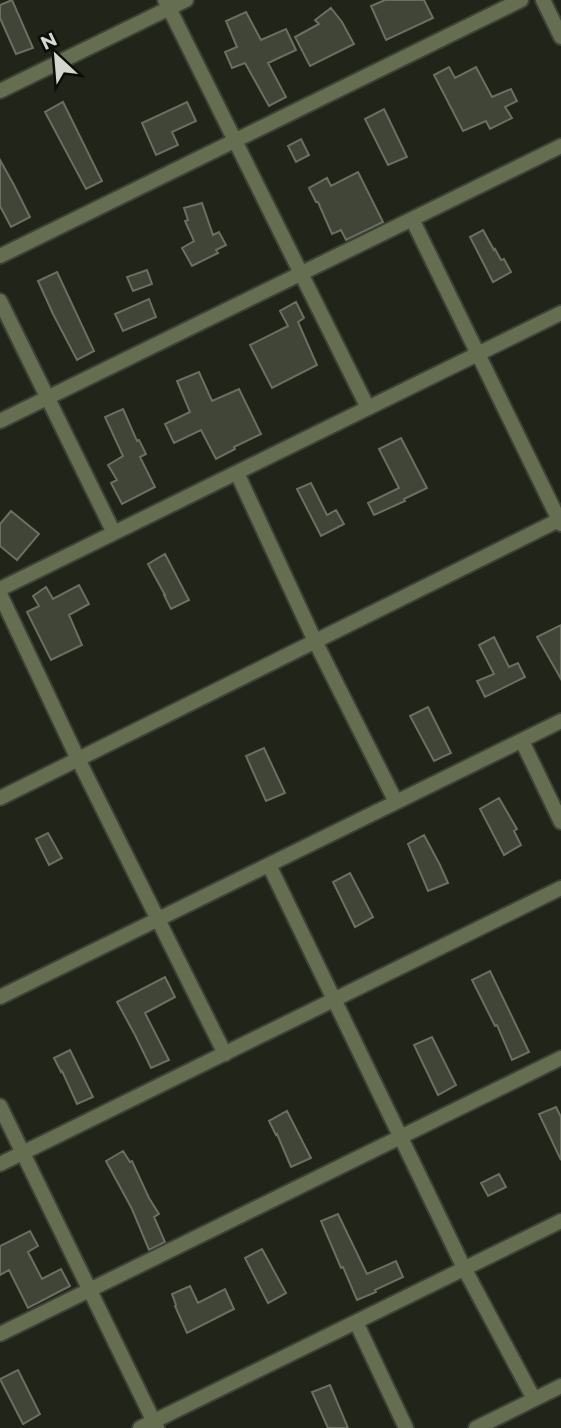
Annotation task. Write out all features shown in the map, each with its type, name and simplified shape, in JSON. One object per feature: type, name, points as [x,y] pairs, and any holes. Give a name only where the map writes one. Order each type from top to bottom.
[{"type":"street","points":[[0,91],[167,4],[186,0]]},
{"type":"street","points":[[0,256],[522,0]]},
{"type":"street","points":[[543,0],[561,37]]},
{"type":"street","points":[[167,4],[368,408]]},
{"type":"street","points":[[0,421],[561,146]]},
{"type":"street","points":[[0,798],[560,521],[412,219]]},
{"type":"street","points":[[0,301],[114,533]]},
{"type":"street","points":[[225,1054],[78,759],[0,591],[561,313]]},
{"type":"street","points":[[237,473],[315,641],[396,802]]},
{"type":"street","points":[[0,997],[561,721]]},
{"type":"street","points":[[522,741],[561,822]]},
{"type":"street","points":[[269,864],[464,1268],[534,1399]]},
{"type":"street","points":[[0,1164],[561,888]]},
{"type":"street","points":[[0,1335],[561,1058]]},
{"type":"street","points":[[0,1106],[155,1425]]},
{"type":"street","points":[[140,1428],[155,1425],[561,1221]]},
{"type":"street","points":[[356,1322],[406,1428]]},
{"type":"street","points":[[476,1428],[561,1386]]},
{"type":"building","points":[[12,0],[33,48],[16,54],[0,18],[0,5]]},
{"type":"building","points":[[385,0],[424,0],[433,18],[386,40],[371,6]]},
{"type":"building","points":[[331,8],[354,44],[310,66],[295,37],[319,24],[315,20]]},
{"type":"building","points":[[246,12],[261,40],[286,29],[296,50],[268,63],[286,97],[269,106],[245,63],[232,68],[225,52],[237,47],[226,21]]},
{"type":"building","points":[[449,67],[455,78],[476,67],[492,97],[511,89],[517,101],[505,107],[512,118],[490,129],[486,121],[463,131],[434,75]]},
{"type":"building","points":[[63,102],[102,181],[86,189],[45,112]]},
{"type":"building","points":[[187,102],[196,121],[172,132],[178,145],[156,155],[142,123]]},
{"type":"building","points":[[384,109],[407,157],[388,165],[365,119]]},
{"type":"building","points":[[301,139],[309,155],[296,162],[288,146]]},
{"type":"building","points":[[0,160],[30,217],[11,227],[0,206]]},
{"type":"building","points":[[358,172],[383,222],[346,240],[341,230],[332,234],[309,188],[327,178],[331,186]]},
{"type":"building","points":[[202,203],[213,235],[219,232],[226,245],[216,250],[218,253],[192,266],[182,248],[194,241],[185,221],[188,220],[184,208]]},
{"type":"building","points":[[483,230],[511,272],[493,282],[470,237]]},
{"type":"building","points":[[147,270],[152,284],[133,291],[127,277]]},
{"type":"building","points":[[57,272],[94,351],[77,360],[38,281]]},
{"type":"building","points":[[149,299],[156,317],[123,331],[115,314]]},
{"type":"building","points":[[296,302],[304,318],[298,322],[317,365],[272,388],[250,345],[288,326],[280,311]]},
{"type":"building","points":[[199,372],[212,401],[239,389],[261,434],[216,459],[201,430],[174,443],[165,424],[190,412],[177,381]]},
{"type":"building","points":[[123,409],[146,454],[140,457],[155,487],[122,504],[111,483],[117,480],[108,465],[123,456],[105,417]]},
{"type":"building","points":[[401,438],[427,488],[374,515],[368,503],[399,488],[379,449]]},
{"type":"building","points":[[311,483],[327,515],[336,510],[344,524],[321,536],[297,489]]},
{"type":"building","points":[[11,511],[39,534],[17,560],[0,546],[0,524]]},
{"type":"building","points":[[165,554],[189,600],[171,609],[148,564]]},
{"type":"building","points":[[79,585],[89,604],[69,615],[82,645],[51,660],[27,612],[39,606],[33,596],[46,587],[53,599]]},
{"type":"building","points":[[561,625],[561,679],[537,637]]},
{"type":"building","points":[[494,637],[509,667],[518,663],[525,677],[485,697],[477,681],[494,674],[479,645]]},
{"type":"building","points":[[428,707],[451,753],[434,761],[410,716]]},
{"type":"building","points":[[264,748],[285,793],[266,801],[246,756]]},
{"type":"building","points":[[499,798],[517,829],[514,831],[521,845],[504,855],[480,809]]},
{"type":"building","points":[[48,833],[62,858],[49,865],[36,839]]},
{"type":"building","points":[[424,835],[448,883],[428,891],[408,844]]},
{"type":"building","points":[[350,873],[373,917],[355,927],[333,882]]},
{"type":"building","points":[[490,971],[529,1052],[512,1060],[497,1025],[495,1026],[472,980]]},
{"type":"building","points":[[165,977],[175,997],[145,1013],[169,1060],[151,1068],[117,1002]]},
{"type":"building","points":[[432,1037],[456,1085],[438,1095],[414,1045]]},
{"type":"building","points":[[70,1050],[93,1097],[77,1104],[54,1058]]},
{"type":"building","points":[[556,1107],[561,1117],[561,1160],[539,1114]]},
{"type":"building","points":[[287,1111],[311,1158],[291,1167],[269,1121]]},
{"type":"building","points":[[123,1151],[130,1162],[132,1161],[159,1214],[154,1217],[165,1242],[149,1250],[132,1209],[106,1161]]},
{"type":"building","points":[[499,1174],[506,1187],[488,1196],[481,1183]]},
{"type":"building","points":[[338,1214],[367,1274],[396,1261],[403,1277],[357,1300],[321,1221]]},
{"type":"building","points":[[30,1231],[38,1246],[28,1252],[42,1279],[61,1269],[70,1286],[28,1308],[9,1270],[0,1275],[0,1246]]},
{"type":"building","points":[[262,1249],[286,1293],[268,1303],[245,1258]]},
{"type":"building","points":[[190,1286],[198,1303],[225,1289],[234,1309],[187,1333],[172,1294]]},
{"type":"building","points":[[18,1370],[40,1414],[23,1424],[0,1379]]},
{"type":"building","points":[[330,1385],[348,1428],[328,1428],[312,1392]]}]
